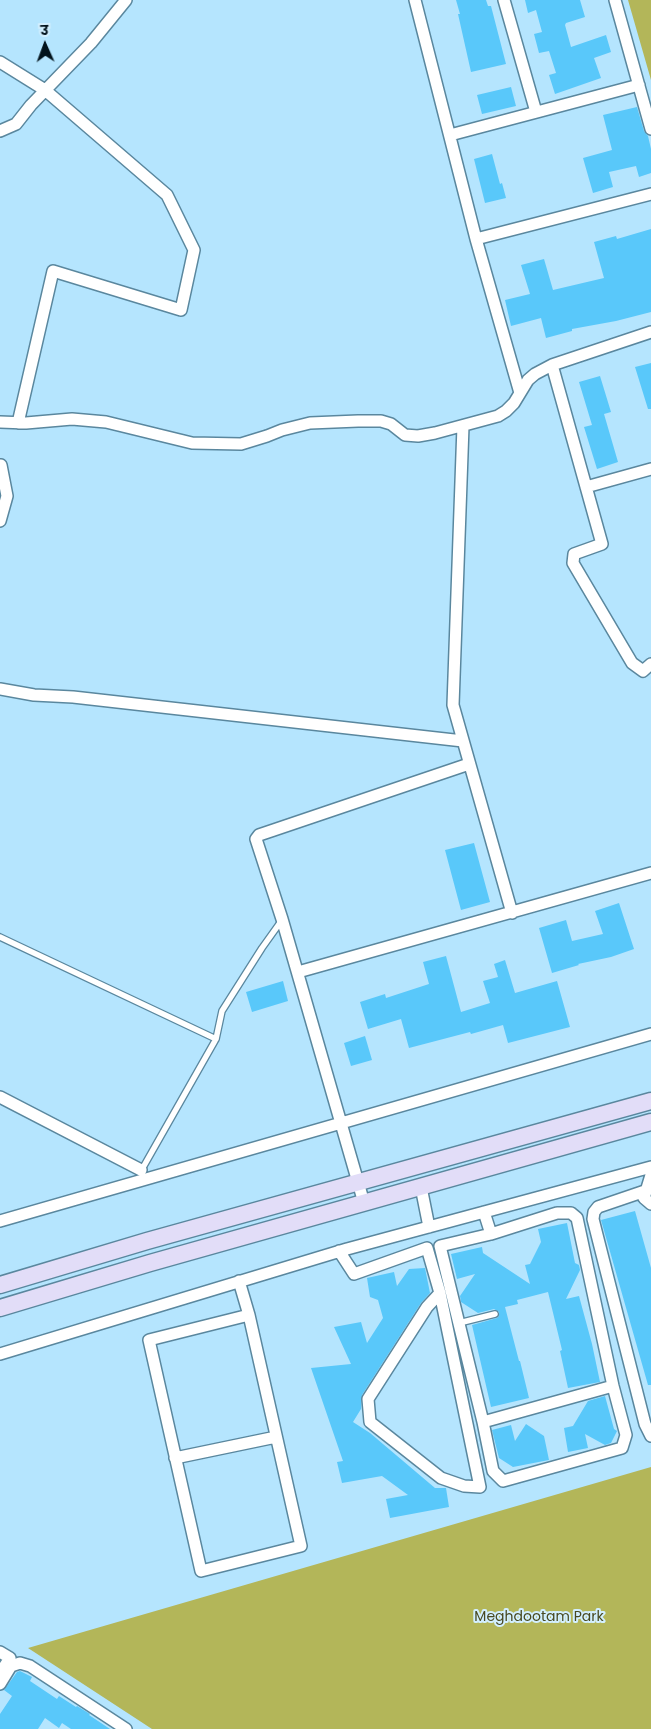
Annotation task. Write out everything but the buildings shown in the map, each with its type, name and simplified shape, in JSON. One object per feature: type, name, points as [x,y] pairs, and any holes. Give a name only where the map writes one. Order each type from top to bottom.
[{"type":"street","points":[[0,131],[16,124],[45,90],[91,43],[126,0]]},
{"type":"street","points":[[415,0],[476,238],[520,394]]},
{"type":"street","points":[[504,0],[536,112]]},
{"type":"street","points":[[615,0],[651,129]]},
{"type":"street","points":[[0,62],[45,90],[167,195],[194,250],[181,310],[53,271],[18,423]]},
{"type":"street","points":[[450,135],[639,85]]},
{"type":"street","points":[[476,238],[651,194]]},
{"type":"street","points":[[0,422],[18,423],[72,419],[106,422],[192,443],[241,444],[310,423],[382,421],[391,424],[405,435],[418,436],[498,416],[514,403],[528,380],[535,374],[552,365],[651,332]]},
{"type":"street","points":[[552,365],[602,544],[574,554],[573,562],[632,663],[643,671],[651,664]]},
{"type":"street","points":[[463,426],[453,705],[512,913]]},
{"type":"street","points":[[0,521],[7,496],[1,465]]},
{"type":"street","points":[[586,486],[651,469]]},
{"type":"street","points":[[0,690],[463,741]]},
{"type":"street","points":[[364,1203],[298,972],[257,842],[259,835],[469,764]]},
{"type":"street","points":[[298,972],[651,873]]},
{"type":"street","points":[[0,1220],[651,1034]]},
{"type":"street","points":[[0,1097],[141,1170]]},
{"type":"street","points":[[0,1285],[147,1241],[651,1101]]},
{"type":"street","points":[[0,1308],[150,1263],[651,1122]]},
{"type":"street","points":[[0,1354],[340,1251],[651,1167]]},
{"type":"street","points":[[651,1175],[644,1198],[651,1204]]},
{"type":"street","points":[[421,1187],[429,1227]]},
{"type":"street","points":[[645,1191],[598,1207],[594,1212],[593,1218],[645,1424],[651,1436]]},
{"type":"street","points":[[516,1204],[522,1224]]},
{"type":"street","points":[[484,1212],[491,1234]]},
{"type":"street","points":[[557,1213],[572,1213],[576,1218],[613,1386],[626,1435],[622,1448],[503,1481],[493,1471],[483,1422],[440,1246],[491,1234],[522,1224],[557,1213]]},
{"type":"street","points":[[340,1251],[354,1274],[427,1248],[440,1293],[480,1486],[464,1486],[441,1478],[370,1422],[368,1399],[427,1307],[440,1293]]},
{"type":"street","points":[[240,1281],[249,1315],[301,1546],[201,1571],[149,1340],[249,1315]]},
{"type":"street","points":[[483,1422],[613,1386]]},
{"type":"street","points":[[176,1458],[276,1437]]},
{"type":"street","points":[[0,1652],[10,1658],[0,1673]]},
{"type":"street","points":[[0,1684],[11,1666],[20,1663],[30,1666],[126,1729]]},
{"type":"lane","points":[[134,1182],[216,1039],[222,1011],[282,920]]},
{"type":"lane","points":[[0,937],[216,1039]]},
{"type":"lane","points":[[459,1323],[495,1314]]},
{"type":"green space","points":[[628,0],[651,0],[651,80]]},
{"type":"green space","name":"Meghdootam Park","points":[[651,1467],[651,1729],[152,1729],[28,1648]]}]
